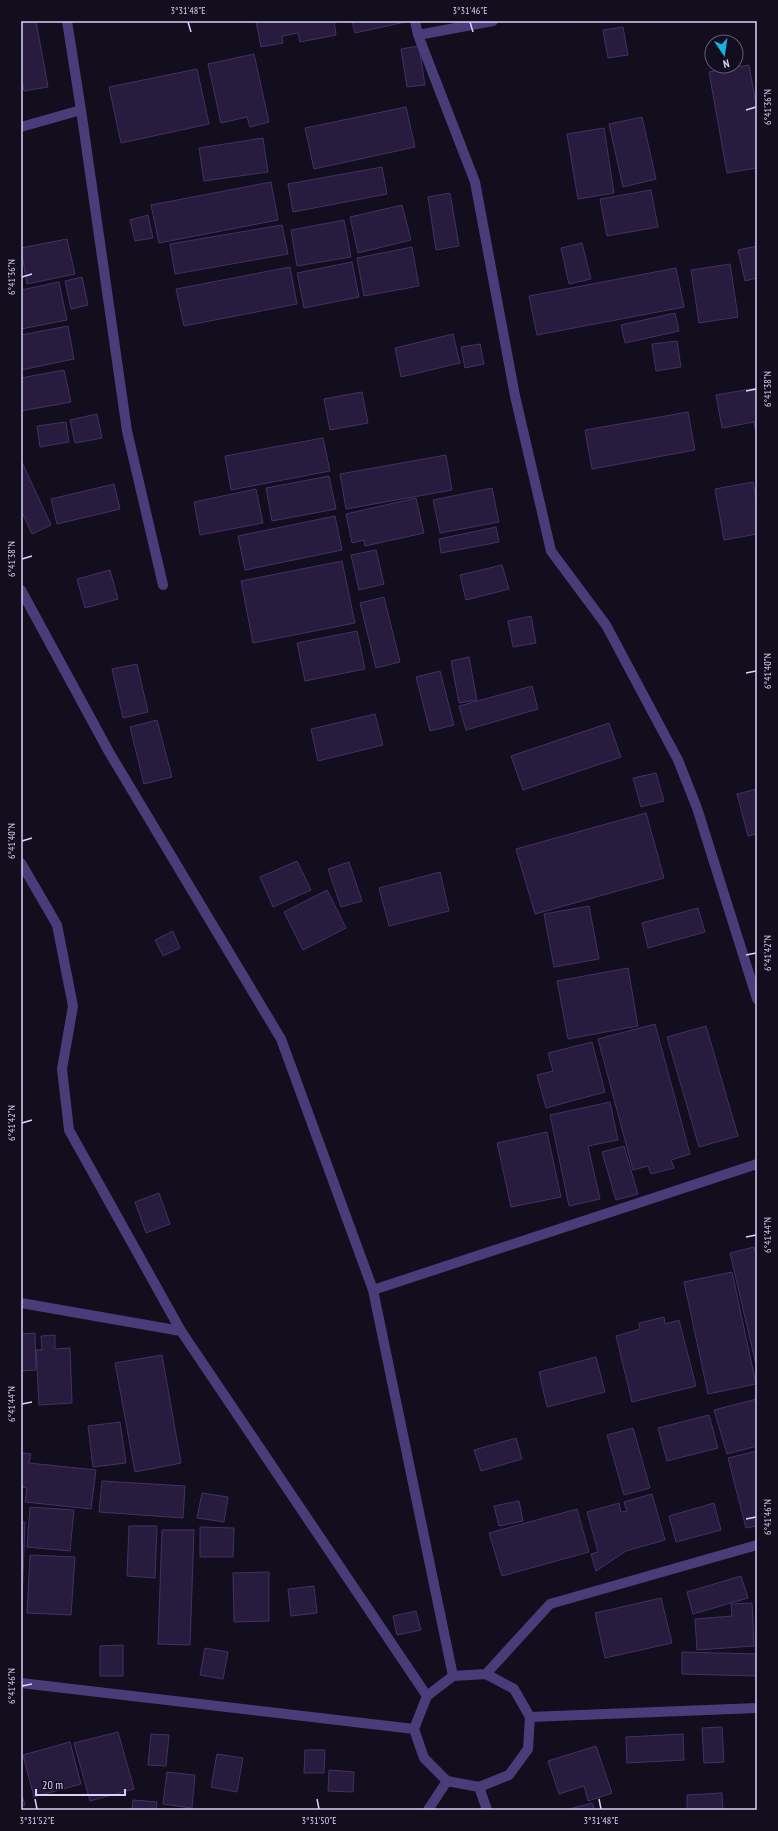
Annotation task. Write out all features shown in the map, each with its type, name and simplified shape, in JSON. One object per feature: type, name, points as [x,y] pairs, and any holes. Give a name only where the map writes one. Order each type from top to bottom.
[{"type":"street","points":[[66,21],[81,110],[127,431],[163,585]]},
{"type":"street","points":[[415,21],[418,34],[475,182],[515,396],[551,551],[606,625],[678,760],[697,808],[757,999]]},
{"type":"street","points":[[418,34],[493,21]]},
{"type":"street","points":[[21,127],[81,110]]},
{"type":"street","points":[[21,590],[109,752],[281,1039],[372,1290],[453,1676]]},
{"type":"street","points":[[21,862],[57,925],[73,1006],[62,1069],[69,1130],[181,1331],[427,1696]]},
{"type":"street","points":[[372,1290],[757,1164]]},
{"type":"street","points":[[21,1303],[181,1331]]},
{"type":"street","points":[[486,1674],[550,1604],[757,1545]]},
{"type":"street","points":[[486,1674],[514,1689],[530,1717],[528,1749],[510,1775],[479,1787],[447,1781],[424,1758],[414,1729],[427,1696],[453,1676],[486,1674]]},
{"type":"street","points":[[21,1683],[414,1729]]},
{"type":"street","points":[[530,1717],[757,1708]]},
{"type":"street","points":[[428,1810],[447,1781]]},
{"type":"street","points":[[479,1787],[488,1810]]},
{"type":"building","points":[[21,21],[36,21],[48,87],[24,91],[21,76]]},
{"type":"building","points":[[256,21],[334,21],[336,35],[300,42],[298,33],[282,36],[283,43],[261,47]]},
{"type":"building","points":[[352,21],[410,21],[355,33]]},
{"type":"building","points":[[623,27],[628,55],[608,58],[603,30]]},
{"type":"building","points":[[419,46],[425,85],[407,87],[401,49]]},
{"type":"building","points":[[254,54],[269,122],[250,127],[247,117],[221,123],[208,64]]},
{"type":"building","points":[[749,65],[757,110],[757,168],[727,173],[709,74],[744,74],[744,66]]},
{"type":"building","points":[[197,69],[209,124],[121,143],[109,87]]},
{"type":"building","points":[[406,107],[415,147],[314,169],[305,128]]},
{"type":"building","points":[[642,117],[656,179],[623,187],[609,124]]},
{"type":"building","points":[[604,128],[614,193],[578,199],[567,134]]},
{"type":"building","points":[[263,138],[268,172],[204,181],[199,148]]},
{"type":"building","points":[[382,167],[387,194],[293,212],[288,184]]},
{"type":"building","points":[[271,182],[278,220],[159,243],[151,205]]},
{"type":"building","points":[[651,190],[658,227],[607,236],[600,199]]},
{"type":"building","points":[[450,193],[459,246],[436,250],[428,197]]},
{"type":"building","points":[[402,205],[411,240],[358,253],[350,217]]},
{"type":"building","points":[[148,215],[153,238],[135,241],[130,220]]},
{"type":"building","points":[[344,220],[351,257],[297,266],[291,230]]},
{"type":"building","points":[[282,225],[288,254],[175,274],[170,244]]},
{"type":"building","points":[[67,239],[75,274],[27,284],[21,248]]},
{"type":"building","points":[[582,243],[591,279],[569,284],[561,248]]},
{"type":"building","points":[[757,246],[757,278],[745,281],[738,250]]},
{"type":"building","points":[[412,247],[419,286],[364,296],[357,258]]},
{"type":"building","points":[[352,262],[359,297],[304,308],[297,273]]},
{"type":"building","points":[[730,264],[738,317],[699,323],[691,270]]},
{"type":"building","points":[[290,267],[297,304],[184,326],[176,289]]},
{"type":"building","points":[[676,268],[684,307],[537,335],[529,296]]},
{"type":"building","points":[[82,277],[88,305],[71,309],[65,281]]},
{"type":"building","points":[[59,282],[67,320],[21,329],[21,290]]},
{"type":"building","points":[[675,313],[679,331],[625,343],[621,325]]},
{"type":"building","points":[[68,326],[74,359],[21,370],[21,335]]},
{"type":"building","points":[[453,334],[460,363],[401,377],[395,348]]},
{"type":"building","points":[[677,341],[681,367],[656,371],[652,344]]},
{"type":"building","points":[[480,344],[484,364],[465,368],[461,347]]},
{"type":"building","points":[[64,370],[71,402],[21,411],[21,378]]},
{"type":"building","points":[[757,388],[757,439],[754,422],[722,428],[716,395]]},
{"type":"building","points":[[362,392],[368,423],[330,430],[324,399]]},
{"type":"building","points":[[688,412],[695,450],[592,469],[585,430]]},
{"type":"building","points":[[97,414],[102,438],[75,443],[70,420]]},
{"type":"building","points":[[66,422],[69,442],[40,447],[37,426]]},
{"type":"building","points":[[323,438],[330,471],[231,490],[225,456]]},
{"type":"building","points":[[446,455],[452,490],[346,509],[340,474]]},
{"type":"building","points":[[21,460],[51,525],[32,534],[21,510]]},
{"type":"building","points":[[329,476],[336,509],[272,521],[266,488]]},
{"type":"building","points":[[753,482],[757,505],[757,534],[724,540],[715,489]]},
{"type":"building","points":[[114,484],[120,509],[57,524],[51,499]]},
{"type":"building","points":[[492,488],[499,522],[440,533],[433,500]]},
{"type":"building","points":[[256,489],[263,523],[200,535],[194,502]]},
{"type":"building","points":[[416,498],[424,533],[365,546],[364,540],[352,543],[346,514]]},
{"type":"building","points":[[335,516],[342,550],[245,570],[238,536]]},
{"type":"building","points":[[496,527],[499,542],[441,553],[439,539]]},
{"type":"building","points":[[376,550],[384,584],[359,590],[351,555]]},
{"type":"building","points":[[342,561],[355,623],[253,643],[241,581]]},
{"type":"building","points":[[502,565],[509,589],[466,600],[460,575]]},
{"type":"building","points":[[110,570],[118,599],[85,608],[77,579]]},
{"type":"building","points":[[384,597],[400,662],[376,668],[360,603]]},
{"type":"building","points":[[531,616],[536,643],[513,647],[508,621]]},
{"type":"building","points":[[357,631],[365,669],[305,681],[297,643]]},
{"type":"building","points":[[469,657],[477,700],[459,703],[451,661]]},
{"type":"building","points":[[137,664],[148,712],[123,718],[112,669]]},
{"type":"building","points":[[440,671],[454,725],[430,731],[416,677]]},
{"type":"building","points":[[532,686],[538,709],[466,730],[459,706]]},
{"type":"building","points":[[375,714],[383,745],[318,761],[311,729]]},
{"type":"building","points":[[157,720],[172,777],[144,784],[130,727]]},
{"type":"building","points":[[609,723],[621,757],[523,790],[511,756]]},
{"type":"building","points":[[656,773],[664,801],[641,807],[633,778]]},
{"type":"building","points":[[757,789],[757,834],[748,836],[737,794]]},
{"type":"building","points":[[646,813],[664,878],[535,914],[516,849]]},
{"type":"building","points":[[297,861],[311,890],[273,907],[260,877]]},
{"type":"building","points":[[349,862],[362,901],[341,907],[328,869]]},
{"type":"building","points":[[440,872],[449,911],[389,926],[379,888]]},
{"type":"building","points":[[327,890],[346,928],[303,950],[284,912]]},
{"type":"building","points":[[589,906],[599,959],[554,967],[544,914]]},
{"type":"building","points":[[698,908],[705,932],[648,948],[642,923]]},
{"type":"building","points":[[173,931],[180,948],[163,956],[155,940]]},
{"type":"building","points":[[628,968],[638,1026],[568,1039],[557,981]]},
{"type":"building","points":[[655,1024],[690,1154],[671,1160],[674,1168],[651,1174],[648,1166],[633,1170],[598,1039]]},
{"type":"building","points":[[706,1026],[738,1136],[699,1147],[667,1037]]},
{"type":"building","points":[[592,1042],[605,1092],[546,1108],[537,1075],[553,1071],[548,1053]]},
{"type":"building","points":[[610,1102],[618,1140],[588,1146],[600,1199],[569,1206],[550,1115]]},
{"type":"building","points":[[547,1132],[561,1197],[511,1207],[497,1143]]},
{"type":"building","points":[[624,1146],[638,1194],[616,1200],[602,1152]]},
{"type":"building","points":[[159,1193],[170,1224],[146,1233],[135,1202]]},
{"type":"building","points":[[754,1247],[757,1258],[757,1369],[730,1253]]},
{"type":"building","points":[[732,1272],[756,1384],[708,1394],[684,1282]]},
{"type":"building","points":[[664,1317],[665,1324],[679,1320],[696,1386],[632,1402],[616,1336],[640,1329],[639,1323]]},
{"type":"building","points":[[35,1333],[36,1370],[21,1371],[21,1334]]},
{"type":"building","points":[[55,1335],[55,1349],[70,1348],[72,1403],[39,1405],[36,1350],[42,1350],[41,1336]]},
{"type":"building","points":[[162,1355],[181,1463],[135,1472],[115,1363]]},
{"type":"building","points":[[596,1357],[605,1392],[547,1407],[539,1372]]},
{"type":"building","points":[[757,1399],[757,1446],[727,1454],[714,1410]]},
{"type":"building","points":[[709,1415],[718,1448],[667,1461],[658,1428]]},
{"type":"building","points":[[120,1422],[126,1463],[93,1467],[88,1426]]},
{"type":"building","points":[[633,1428],[650,1488],[624,1495],[607,1435]]},
{"type":"building","points":[[516,1438],[522,1459],[481,1471],[474,1450]]},
{"type":"building","points":[[757,1451],[757,1526],[746,1528],[728,1458]]},
{"type":"building","points":[[21,1453],[31,1454],[29,1463],[96,1470],[91,1509],[25,1502],[27,1488],[21,1487]]},
{"type":"building","points":[[102,1481],[185,1486],[183,1518],[99,1512]]},
{"type":"building","points":[[202,1493],[228,1497],[224,1522],[197,1518]]},
{"type":"building","points":[[652,1494],[665,1540],[626,1551],[596,1571],[591,1554],[598,1552],[587,1512],[619,1503],[621,1512],[627,1511],[624,1502]]},
{"type":"building","points":[[519,1501],[523,1521],[499,1526],[494,1506]]},
{"type":"building","points":[[714,1503],[721,1530],[676,1542],[669,1516]]},
{"type":"building","points":[[30,1507],[74,1510],[70,1551],[27,1547]]},
{"type":"building","points":[[577,1509],[589,1552],[502,1576],[489,1533]]},
{"type":"building","points":[[21,1522],[25,1522],[21,1630]]},
{"type":"building","points":[[129,1526],[157,1526],[155,1578],[127,1576]]},
{"type":"building","points":[[200,1527],[234,1528],[233,1557],[200,1557]]},
{"type":"building","points":[[162,1530],[194,1530],[190,1645],[158,1644]]},
{"type":"building","points":[[30,1555],[75,1557],[71,1615],[27,1613]]},
{"type":"building","points":[[269,1572],[269,1621],[234,1622],[233,1573]]},
{"type":"building","points":[[741,1576],[748,1598],[693,1614],[687,1592]]},
{"type":"building","points":[[314,1586],[317,1613],[291,1616],[288,1589]]},
{"type":"building","points":[[661,1598],[672,1643],[605,1658],[595,1613]]},
{"type":"building","points":[[752,1603],[754,1646],[697,1650],[695,1619],[732,1616],[731,1604]]},
{"type":"building","points":[[416,1611],[421,1630],[397,1635],[393,1616]]},
{"type":"building","points":[[123,1645],[123,1676],[100,1676],[100,1646]]},
{"type":"building","points":[[205,1648],[228,1652],[223,1679],[200,1675]]},
{"type":"building","points":[[682,1652],[757,1654],[757,1676],[682,1674]]},
{"type":"building","points":[[722,1727],[724,1762],[704,1763],[702,1728]]},
{"type":"building","points":[[118,1732],[134,1789],[90,1801],[74,1743]]},
{"type":"building","points":[[151,1734],[169,1735],[166,1766],[148,1765]]},
{"type":"building","points":[[683,1734],[684,1760],[627,1763],[626,1737]]},
{"type":"building","points":[[70,1742],[81,1784],[34,1797],[23,1755]]},
{"type":"building","points":[[596,1746],[612,1793],[588,1801],[584,1786],[559,1794],[548,1761]]},
{"type":"building","points":[[305,1750],[325,1750],[324,1773],[304,1773]]},
{"type":"building","points":[[217,1754],[243,1758],[237,1792],[211,1787]]},
{"type":"building","points":[[329,1770],[354,1772],[353,1792],[328,1791]]},
{"type":"building","points":[[167,1772],[195,1775],[192,1808],[163,1804]]},
{"type":"building","points":[[21,1792],[25,1805],[21,1806]]},
{"type":"building","points":[[722,1793],[723,1810],[687,1810],[687,1795]]},
{"type":"building","points":[[133,1800],[157,1802],[156,1810],[132,1810]]},
{"type":"building","points":[[592,1803],[595,1810],[569,1810],[569,1809]]}]
